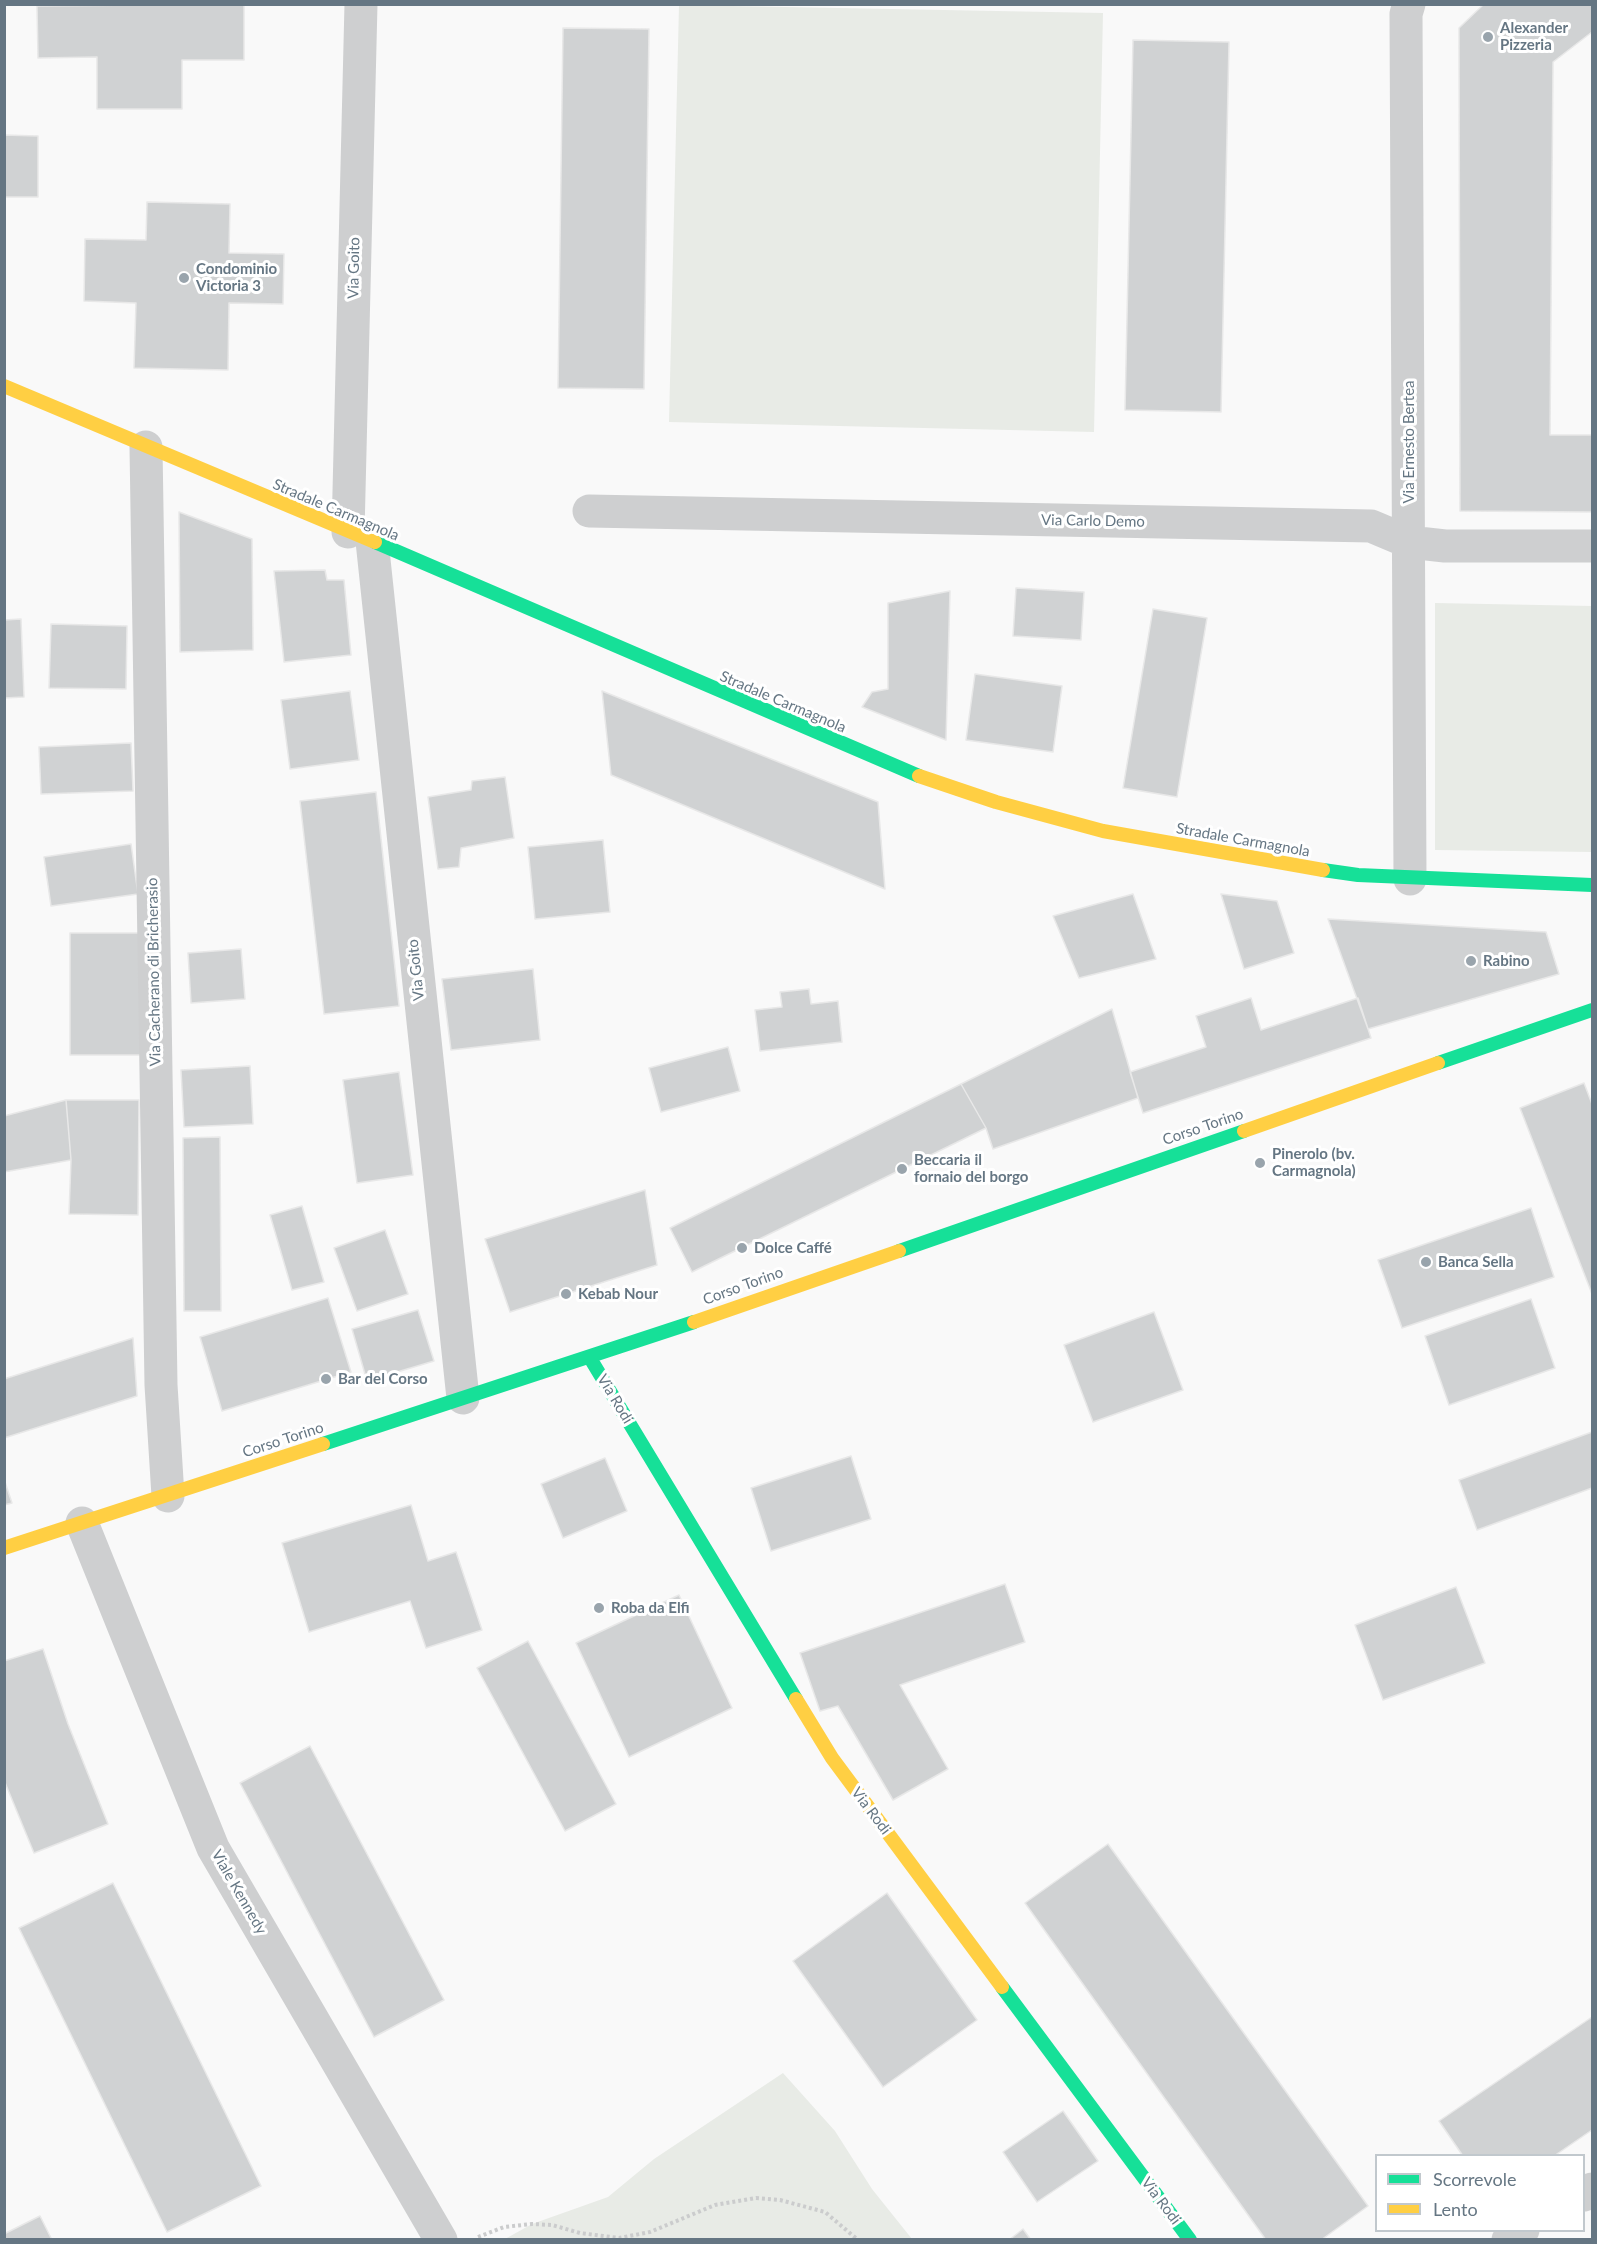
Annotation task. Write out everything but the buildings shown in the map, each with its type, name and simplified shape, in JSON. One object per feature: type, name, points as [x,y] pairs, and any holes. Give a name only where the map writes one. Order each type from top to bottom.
[{"type":"main road","name":"Stradale Carmagnola","points":[[4,386],[895,768],[996,802],[1103,831],[1228,855],[1358,876],[1593,885]]},
{"type":"main road","name":"Corso Torino","points":[[4,1548],[590,1358],[1593,1010]]},
{"type":"main road","name":"Via Rodi","points":[[590,1358],[832,1758],[1190,2240]]},
{"type":"street","name":"Via Goito","points":[[361,4],[360,537],[463,1398]]},
{"type":"street","name":"Via Ernesto Bertea","points":[[1409,4],[1406,14],[1410,879]]},
{"type":"street","name":"Via Cacherano di Bricherasio","points":[[146,447],[160,1373],[168,1496]]},
{"type":"street","name":"Via Carlo Demo","points":[[590,511],[1371,526],[1409,542],[1445,546],[1593,546]]},
{"type":"street","name":"Viale Kennedy","points":[[82,1523],[213,1848],[441,2240]]},
{"type":"path","points":[[471,2240],[504,2227],[531,2224],[552,2225],[580,2233],[619,2238],[650,2232],[715,2205],[756,2198],[780,2200],[825,2212],[858,2240]]},
{"type":"shaded area","points":[[679,5],[1103,13],[1094,432],[669,422]]},
{"type":"shaded area","points":[[1435,603],[1592,606],[1592,852],[1435,850]]},
{"type":"shaded area","points":[[783,2073],[835,2131],[872,2189],[912,2239],[505,2239],[532,2224],[608,2197],[654,2159]]},
{"type":"traffic: fast","points":[[375,542],[919,776]]},
{"type":"traffic: fast","points":[[1323,870],[1358,875],[1592,885]]},
{"type":"traffic: fast","points":[[1438,1063],[1592,1010]]},
{"type":"traffic: fast","points":[[899,1251],[1244,1131]]},
{"type":"traffic: fast","points":[[323,1444],[694,1322]]},
{"type":"traffic: fast","points":[[590,1358],[796,1699]]},
{"type":"traffic: fast","points":[[1002,1987],[1190,2240]]},
{"type":"traffic: slow","points":[[4,386],[375,542]]},
{"type":"traffic: slow","points":[[919,776],[996,802],[1103,831],[1323,870]]},
{"type":"traffic: slow","points":[[1244,1131],[1438,1063]]},
{"type":"traffic: slow","points":[[694,1322],[899,1251]]},
{"type":"traffic: slow","points":[[4,1548],[323,1444]]},
{"type":"traffic: slow","points":[[796,1699],[832,1758],[1002,1987]]},
{"type":"place","name":"Alexander Pizzeria","points":[[1488,37]]},
{"type":"place","name":"Condominio Victoria 3","points":[[184,278]]},
{"type":"place","name":"Rabino","points":[[1471,961]]},
{"type":"place","name":"Pinerolo (bv. Carmagnola)","points":[[1260,1163]]},
{"type":"place","name":"Beccaria il fornaio del borgo","points":[[902,1169]]},
{"type":"place","name":"Dolce Caffé","points":[[742,1248]]},
{"type":"place","name":"Banca Sella","points":[[1426,1262]]},
{"type":"place","name":"Kebab Nour","points":[[566,1294]]},
{"type":"place","name":"Bar del Corso","points":[[326,1379]]},
{"type":"place","name":"Roba da Elfi","points":[[599,1608]]}]
